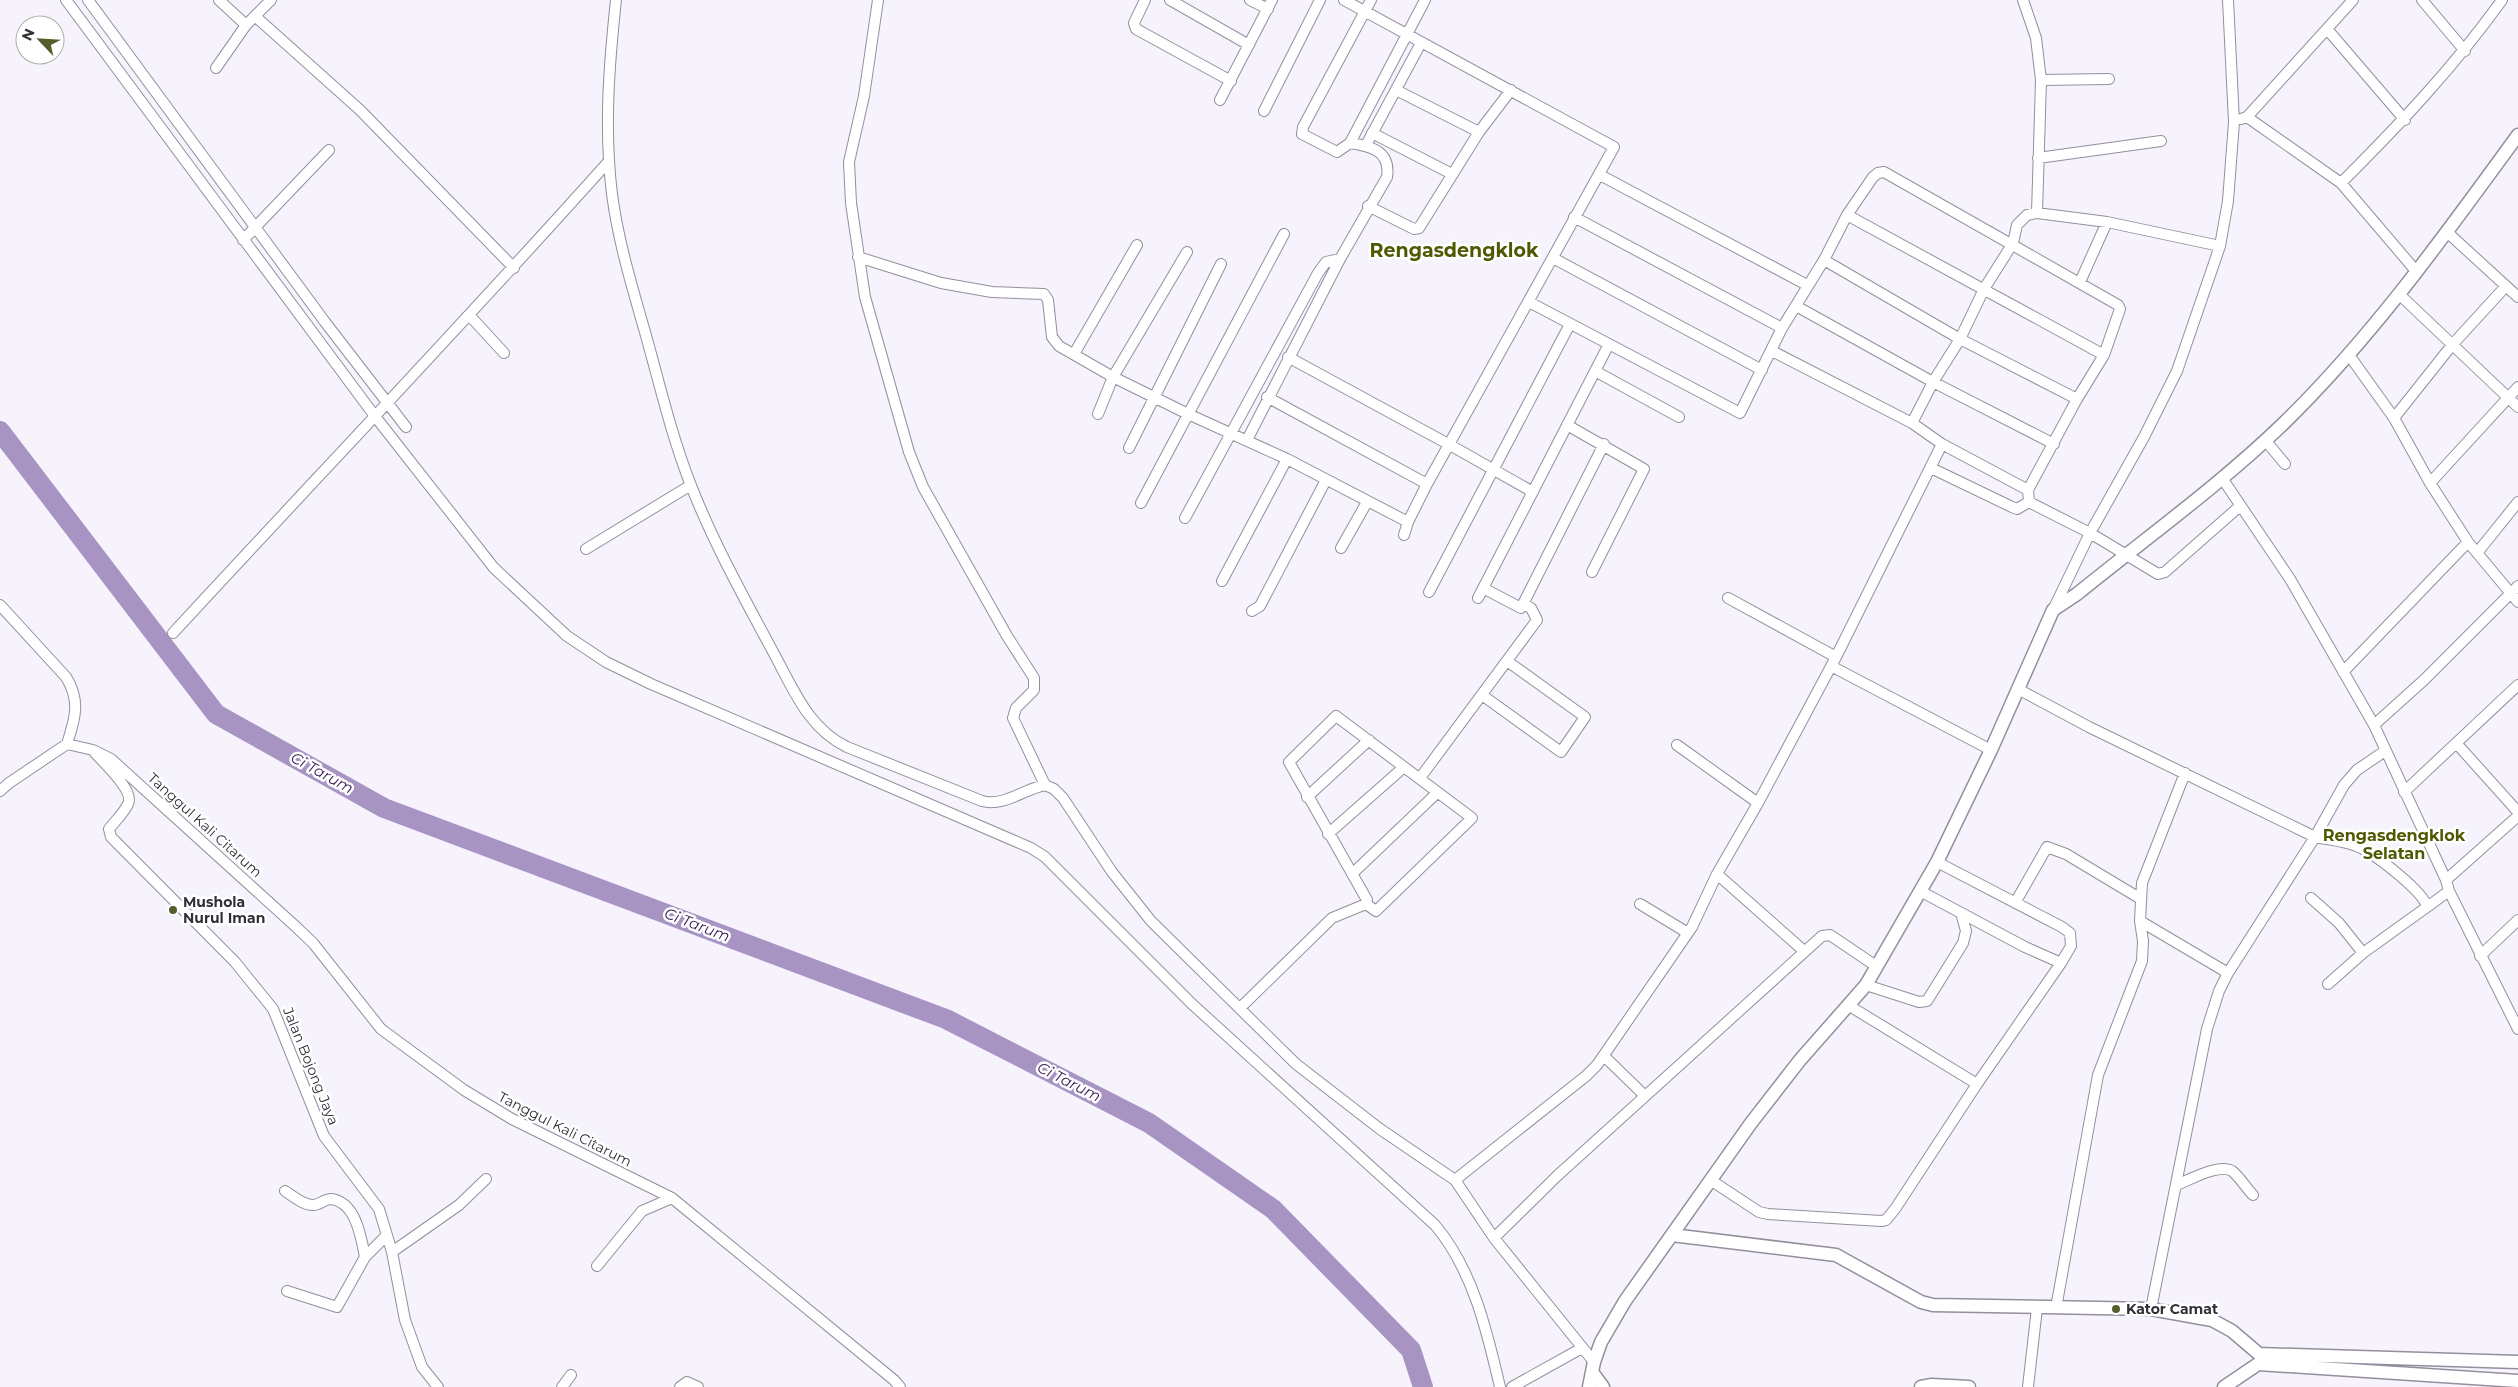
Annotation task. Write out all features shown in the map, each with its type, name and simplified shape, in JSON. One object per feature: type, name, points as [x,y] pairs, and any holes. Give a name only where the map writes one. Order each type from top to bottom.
[{"type":"street","points":[[66,0],[242,240],[374,415],[494,568],[536,609],[574,641],[606,662],[651,684],[1031,848],[1044,857],[1192,1004],[1435,1225],[1458,1258],[1476,1298],[1500,1387]]},
{"type":"street","points":[[88,0],[406,427]]},
{"type":"street","points":[[218,0],[246,25]]},
{"type":"street","points":[[216,68],[246,25],[271,0]]},
{"type":"street","points":[[616,0],[608,70],[609,161],[612,196],[632,285],[677,448],[691,485],[747,604],[804,709],[820,730],[847,747],[987,802],[1002,801],[1045,785]]},
{"type":"street","points":[[878,0],[864,96],[849,162],[858,257],[876,340],[908,452],[923,487],[1035,682],[1034,690],[1016,708],[1013,718],[1045,785],[1054,789],[1063,798],[1112,872],[1151,922],[1296,1064],[1380,1129],[1455,1180],[1494,1238],[1582,1348],[1603,1387]]},
{"type":"street","points":[[1145,0],[1134,23],[1136,29],[1231,81]]},
{"type":"street","points":[[1170,0],[1249,44]]},
{"type":"street","points":[[1220,100],[1270,4],[1250,0]]},
{"type":"street","points":[[1264,112],[1320,0]]},
{"type":"street","points":[[1344,0],[1614,147],[1427,484],[1408,522],[1404,535]]},
{"type":"street","points":[[1370,0],[1303,127],[1302,134],[1337,152],[1350,143],[1425,0]]},
{"type":"street","points":[[2023,0],[2036,38],[2041,80],[2037,214]]},
{"type":"street","points":[[1589,1387],[1593,1367],[1610,1324],[1758,1115],[1800,1060],[1866,985],[1937,862],[1991,750],[2053,610],[2090,533],[2144,437],[2177,371],[2220,246],[2228,201],[2234,122],[2228,0]]},
{"type":"street","points":[[2234,122],[2247,117],[2353,0]]},
{"type":"street","points":[[2422,0],[2466,51]]},
{"type":"street","points":[[2340,183],[2405,120],[2466,51],[2502,0]]},
{"type":"street","points":[[256,16],[360,110],[514,268]]},
{"type":"street","points":[[2326,30],[2405,120]]},
{"type":"street","points":[[1366,145],[1422,43]]},
{"type":"street","points":[[2041,80],[2109,79]]},
{"type":"street","points":[[1396,90],[1479,132]]},
{"type":"street","points":[[1368,206],[1414,229],[1419,228],[1479,132],[1510,90]]},
{"type":"street","points":[[2247,117],[2340,183],[2416,271]]},
{"type":"street","points":[[1372,133],[1452,174]]},
{"type":"street","points":[[2053,610],[2076,594],[2222,478],[2265,440],[2349,356],[2400,295],[2518,135]]},
{"type":"street","points":[[2038,158],[2161,141]]},
{"type":"street","points":[[1247,440],[1267,397],[1368,206],[1387,177],[1388,166],[1384,155],[1366,145],[1350,143]]},
{"type":"street","points":[[242,240],[329,150]]},
{"type":"street","points":[[173,633],[386,402],[470,316],[609,161]]},
{"type":"street","points":[[1529,302],[1740,413],[1782,328],[1824,260],[1847,215],[1878,172],[1884,172],[2013,243],[2118,305],[2120,309],[2104,356],[2077,399],[2028,490],[2029,502]]},
{"type":"street","points":[[1600,175],[1807,285]]},
{"type":"street","points":[[1912,423],[1933,382],[1960,339],[1984,289],[2013,243],[2021,221],[2027,215],[2037,214],[2107,222],[2220,246]]},
{"type":"street","points":[[1847,215],[2104,356]]},
{"type":"street","points":[[1574,217],[1782,328]]},
{"type":"street","points":[[2080,282],[2107,222]]},
{"type":"street","points":[[2447,232],[2518,297]]},
{"type":"street","points":[[1141,503],[1284,234]]},
{"type":"street","points":[[1074,354],[1137,245]]},
{"type":"street","points":[[1098,414],[1113,377],[1187,252]]},
{"type":"street","points":[[858,257],[941,283],[992,292],[1044,294],[1048,300],[1052,337],[1059,346],[1113,377],[1287,459],[1408,522]]},
{"type":"street","points":[[1553,258],[1762,370]]},
{"type":"street","points":[[1185,518],[1318,273],[1326,262],[1340,259]]},
{"type":"street","points":[[1824,260],[1960,339],[2077,399]]},
{"type":"street","points":[[1129,448],[1222,264]]},
{"type":"street","points":[[2394,418],[2452,345],[2506,286]]},
{"type":"street","points":[[2400,295],[2518,407]]},
{"type":"street","points":[[1796,306],[1933,382],[2054,444]]},
{"type":"street","points":[[470,316],[504,353]]},
{"type":"street","points":[[1429,592],[1492,468],[1570,324]]},
{"type":"street","points":[[1478,598],[1609,344]]},
{"type":"street","points":[[1772,351],[1912,423],[1942,444],[2028,490]]},
{"type":"street","points":[[2349,356],[2394,418],[2430,483],[2468,542],[2515,589],[2518,602]]},
{"type":"street","points":[[1288,357],[1450,444],[1533,492]]},
{"type":"street","points":[[1595,371],[1679,417]]},
{"type":"street","points":[[2430,483],[2518,387]]},
{"type":"street","points":[[1267,397],[1427,484]]},
{"type":"street","points":[[1567,426],[1604,444],[1644,469],[1592,572]]},
{"type":"street","points":[[2265,440],[2284,464]]},
{"type":"street","points":[[1483,588],[1521,608],[1604,444]]},
{"type":"street","points":[[1455,1180],[1586,1076],[1604,1056],[1688,933],[1717,874],[1758,803],[1834,662],[1942,444]]},
{"type":"street","points":[[1222,580],[1287,459]]},
{"type":"street","points":[[1931,468],[2017,509],[2029,502]]},
{"type":"street","points":[[2222,478],[2290,579],[2374,725],[2446,880],[2449,891],[2518,1029]]},
{"type":"street","points":[[1252,611],[1260,606],[1326,480]]},
{"type":"street","points":[[586,548],[691,485]]},
{"type":"street","points":[[1341,548],[1367,502]]},
{"type":"street","points":[[2029,502],[2090,533],[2158,574],[2163,574],[2240,506]]},
{"type":"street","points":[[2477,553],[2518,502]]},
{"type":"street","points":[[2342,672],[2468,542]]},
{"type":"street","points":[[2374,725],[2424,680],[2515,589]]},
{"type":"street","points":[[1728,598],[1834,662],[1991,750]]},
{"type":"street","points":[[1420,778],[1537,620],[1531,608],[1523,604]]},
{"type":"street","points":[[0,605],[66,677],[74,690],[76,700],[74,722],[67,744],[0,791]]},
{"type":"street","points":[[1482,695],[1561,752],[1585,717],[1507,661]]},
{"type":"street","points":[[2404,792],[2518,685]]},
{"type":"street","points":[[2018,689],[2089,727],[2315,837],[2350,844],[2369,852],[2419,894],[2424,899],[2427,907]]},
{"type":"street","points":[[1336,716],[1472,818],[1376,910],[1366,904],[1367,900],[1307,797],[1289,762],[1336,716]]},
{"type":"street","points":[[1307,797],[1369,740]]},
{"type":"street","name":"Tanggul Kali Citarum","points":[[67,744],[93,750],[111,759],[313,943],[381,1029],[394,1040],[464,1090],[512,1119],[672,1198],[894,1380],[900,1387]]},
{"type":"street","points":[[2446,880],[2518,814],[2457,744]]},
{"type":"street","points":[[1677,745],[1758,803]]},
{"type":"street","name":"Jalan Bojong Jaya","points":[[93,750],[127,789],[130,796],[128,805],[109,829],[111,837],[228,955],[274,1009],[318,1125],[324,1136],[380,1209],[392,1252],[405,1320],[416,1354],[422,1368],[438,1387]]},
{"type":"street","points":[[2151,1309],[2207,1029],[2218,991],[2315,837],[2350,777],[2385,751]]},
{"type":"street","points":[[1328,834],[1404,767]]},
{"type":"street","points":[[2056,1308],[2098,1075],[2142,961],[2143,941],[2140,921],[2142,883],[2185,773]]},
{"type":"street","points":[[1352,874],[1437,793]]},
{"type":"street","points":[[2015,903],[2047,847],[2066,854],[2142,899]]},
{"type":"street","points":[[1712,1181],[1768,1214],[1886,1220],[1895,1209],[1977,1084],[2062,963],[2071,946],[2070,933],[1937,862]]},
{"type":"street","points":[[1717,874],[1804,951]]},
{"type":"street","points":[[1920,891],[2025,947],[2062,963]]},
{"type":"street","points":[[2328,984],[2364,953],[2449,891]]},
{"type":"street","points":[[2311,898],[2339,923],[2364,953]]},
{"type":"street","points":[[1240,1008],[1332,918],[1366,904]]},
{"type":"street","points":[[1640,904],[1688,933]]},
{"type":"street","points":[[1866,985],[1919,1002],[1927,1001],[1963,943],[1966,931],[1961,913]]},
{"type":"street","points":[[2480,956],[2518,920]]},
{"type":"street","points":[[2140,921],[2228,973]]},
{"type":"street","points":[[1494,1238],[1557,1176],[1822,936],[1830,936],[1876,966]]},
{"type":"street","points":[[1848,1005],[1977,1084]]},
{"type":"street","points":[[1604,1056],[1645,1096]]},
{"type":"street","points":[[2176,1185],[2216,1168],[2224,1169],[2232,1171],[2253,1195]]},
{"type":"street","points":[[392,1252],[459,1205],[486,1179]]},
{"type":"street","points":[[285,1191],[305,1203],[313,1205],[326,1199],[334,1199],[345,1205],[360,1230],[365,1256]]},
{"type":"street","points":[[597,1266],[642,1211],[672,1198]]},
{"type":"street","points":[[1672,1235],[1836,1255],[1921,1302],[2037,1308],[2151,1309],[2203,1317],[2219,1323],[2232,1331],[2258,1359],[2518,1380]]},
{"type":"street","points":[[287,1292],[337,1307],[365,1256],[386,1236]]},
{"type":"street","points":[[2028,1387],[2037,1308]]},
{"type":"street","points":[[1512,1387],[1582,1348]]},
{"type":"street","points":[[2224,1387],[2258,1359],[2518,1362]]},
{"type":"street","points":[[562,1387],[570,1375]]},
{"type":"street","points":[[680,1387],[687,1382],[698,1387]]},
{"type":"street","points":[[1921,1387],[1969,1387]]},
{"type":"waterway","name":"Ci Tarum","points":[[0,431],[216,714],[384,808],[946,1019],[1149,1123],[1273,1209],[1411,1350],[1423,1387]]},
{"type":"place","name":"Mushola Nurul Iman","points":[[173,910]]},
{"type":"place","name":"Kator Camat","points":[[2116,1309]]},
{"type":"district","name":"Rengasdengklok","points":[[1454,250]]},
{"type":"district","name":"Rengasdengklok Selatan","points":[[2394,844]]}]
